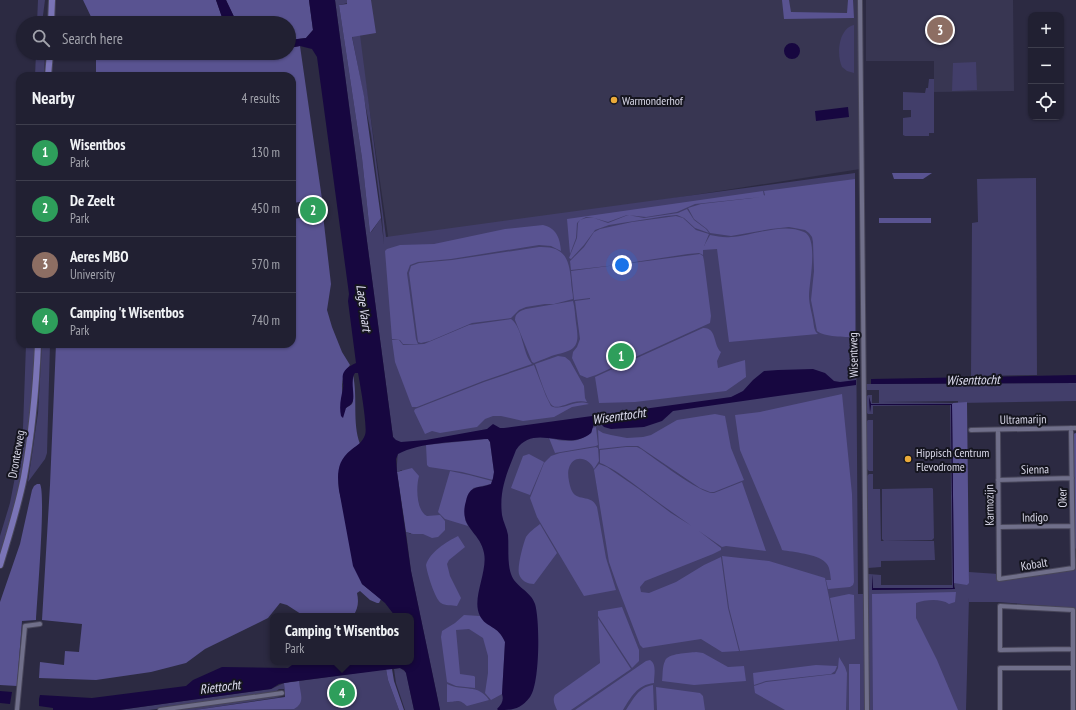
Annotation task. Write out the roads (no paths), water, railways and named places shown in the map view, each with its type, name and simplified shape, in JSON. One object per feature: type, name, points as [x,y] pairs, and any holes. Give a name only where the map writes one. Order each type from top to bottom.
[{"type":"main road","points":[[48,0],[48,16]]},
{"type":"main road","points":[[51,16],[52,0]]},
{"type":"main road","points":[[47,72],[48,60]]},
{"type":"main road","name":"Dronterweg","points":[[0,565],[15,517],[24,478],[35,400],[38,348]]},
{"type":"street","name":"Wisentweg","points":[[860,0],[867,710]]},
{"type":"street","name":"Ultramarijn","points":[[970,430],[1074,428]]},
{"type":"street","name":"Oker","points":[[1073,568],[1072,478],[1074,428]]},
{"type":"street","name":"Karmozijn","points":[[998,430],[999,579]]},
{"type":"street","name":"Sienna","points":[[998,480],[1072,478]]},
{"type":"street","name":"Indigo","points":[[999,527],[1072,526]]},
{"type":"street","name":"Kobalt","points":[[999,579],[1073,568]]},
{"type":"street","points":[[1073,649],[1000,650],[1000,606],[1073,610],[1073,649],[1073,710]]},
{"type":"street","points":[[17,710],[25,626],[40,624]]},
{"type":"street","points":[[1000,710],[1000,668],[1073,668]]},
{"type":"street","points":[[160,710],[282,693]]},
{"type":"water","points":[[216,0],[226,0],[234,16],[222,16]]},
{"type":"water","points":[[309,0],[335,0],[393,437],[396,440],[401,442],[426,440],[487,429],[493,424],[500,428],[504,428],[731,397],[743,391],[764,371],[813,369],[825,373],[834,381],[840,382],[856,380],[856,385],[673,411],[662,421],[644,427],[611,429],[604,427],[600,423],[594,424],[591,433],[582,438],[572,440],[532,438],[524,442],[516,450],[507,474],[501,506],[508,535],[511,574],[516,582],[533,600],[537,612],[538,623],[536,679],[530,697],[523,705],[519,707],[503,710],[497,709],[503,700],[502,694],[505,642],[499,632],[485,623],[480,616],[477,602],[484,568],[484,553],[478,539],[467,524],[464,510],[466,501],[472,489],[491,484],[494,472],[490,442],[488,439],[440,443],[417,447],[398,454],[396,459],[411,571],[440,710],[414,710],[406,673],[400,668],[290,682],[279,684],[271,689],[119,710],[53,710],[53,708],[39,706],[40,695],[92,698],[186,686],[193,680],[222,667],[288,668],[292,665],[414,665],[414,613],[393,613],[385,603],[362,584],[353,566],[339,490],[338,473],[341,463],[346,454],[359,444],[366,431],[358,373],[355,373],[353,376],[353,402],[346,408],[343,418],[340,412],[343,374],[348,367],[356,363],[348,301],[349,294],[317,57],[312,49],[300,46],[296,47],[296,39],[306,38],[313,30]]},
{"type":"water","points":[[792,43],[798,45],[800,51],[798,57],[792,59],[786,57],[784,51],[786,45]]},
{"type":"water","points":[[848,107],[849,117],[816,121],[815,111]]},
{"type":"water","name":"Wisenttocht","points":[[1076,375],[1076,383],[871,384],[871,379]]},
{"type":"water","points":[[869,397],[871,404],[952,404],[955,589],[872,590],[872,575],[873,588],[953,588],[951,405],[871,405],[870,412]]},
{"type":"water","points":[[0,691],[12,692],[10,704],[0,703]]},
{"type":"place","name":"Aeres MBO","points":[[940,30]]},
{"type":"place","name":"Warmonderhof","points":[[614,100]]},
{"type":"place","name":"De Zeelt","points":[[313,210]]},
{"type":"place","name":"Wisentbos","points":[[621,356]]},
{"type":"place","name":"Hippisch Centrum Flevodrome","points":[[908,459]]},
{"type":"place","name":"Camping 't Wisentbos","points":[[342,693]]},
{"type":"water label","name":"Lage Vaart","points":[[364,308]]},
{"type":"water label","name":"Riettocht","points":[[220,687]]}]
